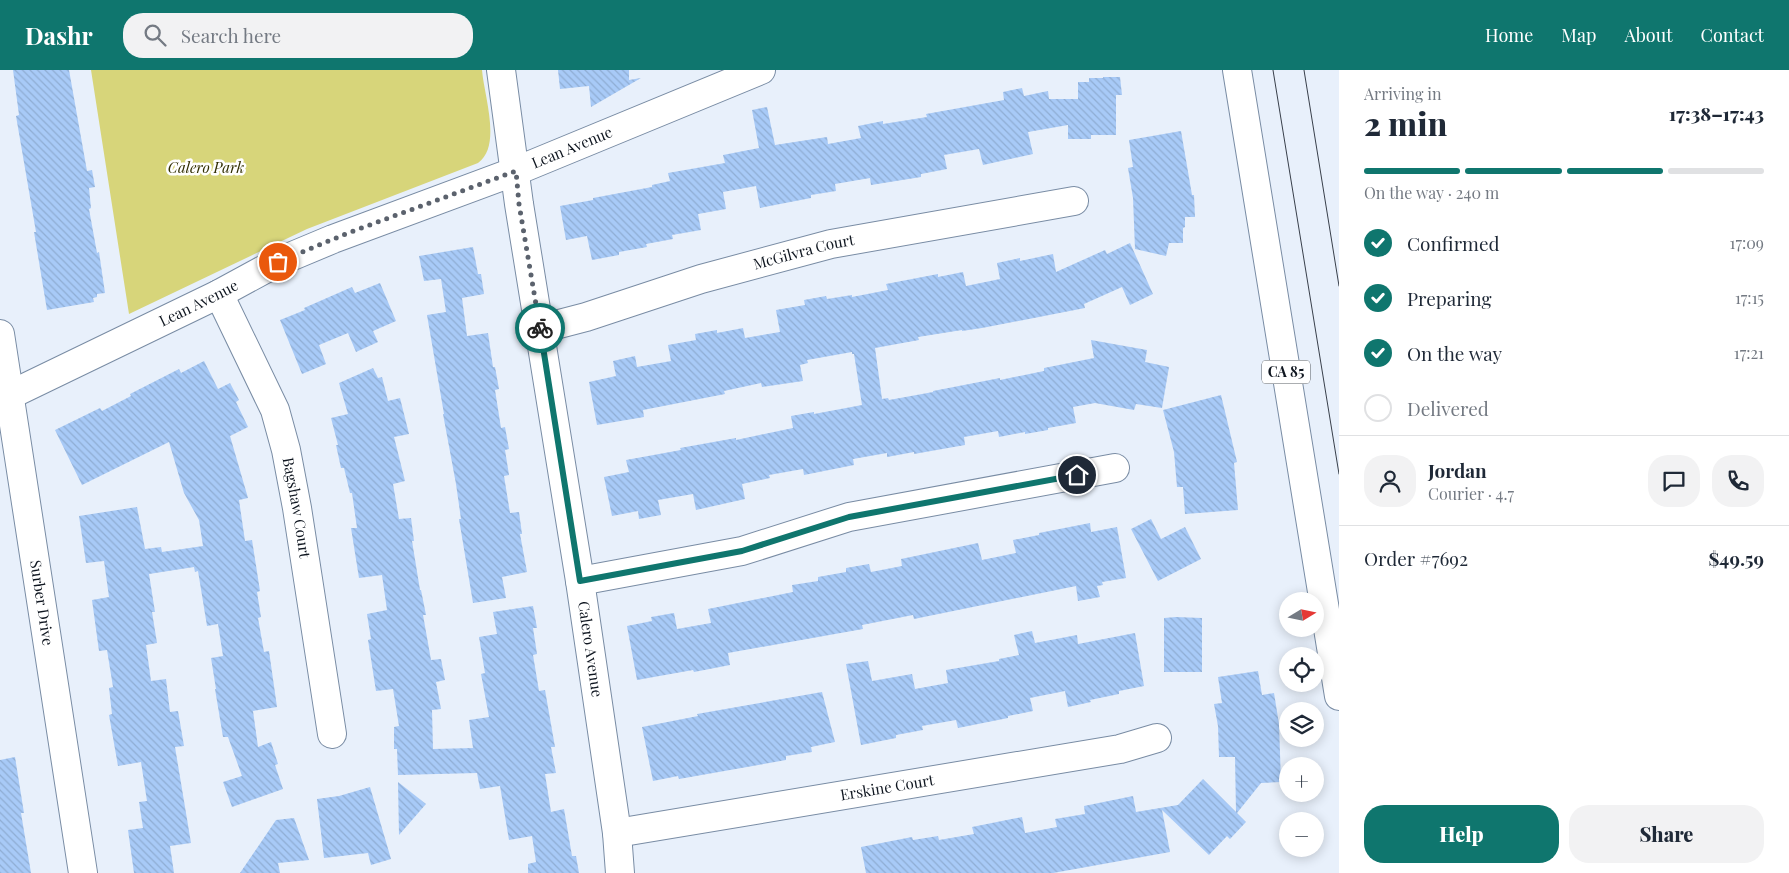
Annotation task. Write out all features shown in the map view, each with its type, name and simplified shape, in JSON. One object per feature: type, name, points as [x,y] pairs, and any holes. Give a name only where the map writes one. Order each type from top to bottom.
[{"type":"main road","name":"Calero Avenue","points":[[501,70],[519,204],[580,581],[617,833],[620,873]]},
{"type":"main road","name":"Lean Avenue","points":[[5,396],[219,294],[278,262],[333,239],[516,171],[761,70]]},
{"type":"main road","name":"CA 85","points":[[1237,70],[1339,696]]},
{"type":"main road","name":"McGilvra Court","points":[[540,329],[586,317],[701,279],[831,244],[1074,201]]},
{"type":"main road","name":"Bagshaw Court","points":[[219,294],[275,410],[286,450],[297,508],[332,734]]},
{"type":"main road","name":"Surber Drive","points":[[0,334],[5,396],[83,873]]},
{"type":"main road","points":[[580,581],[742,551],[849,517],[1115,468]]},
{"type":"main road","name":"Erskine Court","points":[[617,833],[1120,749],[1157,738]]},
{"type":"green space","name":"Calero Park","points":[[91,70],[482,70],[490,120],[489,145],[485,155],[478,163],[307,229],[129,314]]},
{"type":"building","points":[[13,70],[69,70],[87,171],[92,170],[95,187],[89,188],[91,208],[89,209],[97,253],[99,252],[105,293],[97,294],[97,297],[93,298],[94,302],[47,310],[16,116],[19,115]]},
{"type":"building","points":[[558,70],[629,70],[629,80],[641,78],[591,107],[589,86],[560,89]]},
{"type":"building","points":[[1120,77],[1122,95],[1116,95],[1116,135],[1091,135],[1091,139],[1068,139],[1068,125],[1028,132],[1033,154],[983,165],[979,149],[944,155],[947,169],[921,174],[921,177],[871,185],[870,178],[835,184],[836,191],[811,195],[811,198],[760,208],[756,186],[723,192],[726,209],[698,214],[701,230],[672,235],[673,239],[646,244],[647,247],[619,252],[619,255],[592,260],[587,236],[566,240],[560,206],[652,187],[652,185],[670,181],[668,173],[725,163],[723,155],[759,148],[752,110],[767,107],[775,145],[827,137],[828,144],[861,138],[858,126],[883,121],[883,124],[927,117],[926,114],[1004,100],[1003,92],[1022,88],[1024,96],[1048,91],[1049,99],[1078,99],[1078,82],[1089,82],[1089,78]]},
{"type":"building","points":[[1181,131],[1192,195],[1194,195],[1195,217],[1185,217],[1183,243],[1169,243],[1166,256],[1135,249],[1133,198],[1128,168],[1133,167],[1129,140]]},
{"type":"building","points":[[1130,243],[1153,294],[1130,305],[1122,287],[1084,304],[1085,308],[982,328],[918,337],[919,340],[875,348],[882,399],[888,398],[889,400],[1000,378],[1000,380],[1044,371],[1044,368],[1094,358],[1091,340],[1147,350],[1145,362],[1169,367],[1162,408],[1136,404],[1134,410],[1095,403],[1073,407],[1076,423],[1048,428],[1048,430],[999,437],[998,431],[964,437],[965,445],[914,454],[914,452],[887,457],[887,453],[853,459],[854,465],[804,475],[803,469],[769,475],[770,478],[742,484],[745,499],[696,510],[693,494],[658,500],[661,515],[639,519],[638,511],[612,516],[604,477],[629,472],[626,460],[681,450],[680,448],[736,438],[736,440],[793,428],[791,416],[814,412],[814,414],[862,405],[854,354],[852,352],[807,360],[808,363],[800,365],[803,381],[762,387],[761,383],[724,391],[725,394],[643,410],[644,417],[597,425],[589,382],[616,376],[613,361],[635,356],[637,367],[671,361],[668,345],[696,340],[695,334],[717,330],[717,333],[743,328],[745,338],[780,332],[776,310],[805,305],[804,300],[826,296],[827,299],[852,295],[852,297],[888,290],[886,284],[938,274],[938,277],[963,272],[966,286],[1000,279],[997,263],[1020,258],[1020,261],[1053,254],[1056,272],[1105,250],[1107,254]]},
{"type":"building","points":[[473,247],[478,274],[481,274],[484,294],[462,298],[467,336],[488,333],[493,367],[495,367],[499,389],[495,390],[501,428],[505,427],[509,449],[505,450],[509,475],[504,476],[510,513],[519,512],[522,534],[520,534],[527,572],[502,577],[506,598],[473,603],[459,519],[461,519],[456,484],[427,315],[446,312],[441,279],[424,281],[419,256]]},
{"type":"building","points":[[380,283],[396,321],[373,331],[378,342],[356,352],[348,333],[319,345],[326,364],[302,374],[280,320],[352,287],[355,293]]},
{"type":"building","points":[[204,361],[218,389],[230,383],[239,400],[236,402],[248,427],[230,436],[248,498],[239,500],[245,541],[252,540],[260,591],[257,592],[261,617],[258,618],[264,652],[269,651],[277,707],[253,711],[258,747],[271,742],[278,764],[275,765],[283,789],[232,807],[223,782],[242,776],[228,737],[223,737],[215,689],[211,658],[223,656],[218,624],[207,626],[198,571],[195,572],[194,567],[149,574],[155,612],[152,612],[157,643],[146,645],[151,681],[166,679],[170,712],[178,711],[184,746],[175,747],[191,843],[170,846],[174,873],[134,873],[128,830],[143,828],[139,802],[147,801],[141,762],[118,766],[109,715],[112,714],[109,688],[113,687],[107,650],[99,651],[92,600],[109,597],[104,561],[86,563],[79,516],[137,507],[145,549],[161,547],[162,552],[203,546],[199,520],[184,493],[169,442],[82,485],[55,430],[100,408],[102,411],[131,396],[130,394],[179,369],[181,373]]},
{"type":"building","points":[[373,368],[378,378],[382,377],[388,401],[400,398],[409,434],[394,437],[405,481],[393,484],[399,519],[411,518],[414,541],[412,541],[426,615],[423,615],[431,660],[441,659],[445,680],[436,682],[441,709],[432,710],[433,749],[473,748],[469,720],[489,717],[481,674],[485,673],[479,637],[497,634],[493,612],[533,606],[537,628],[533,628],[537,654],[533,655],[539,691],[545,690],[555,747],[551,747],[556,773],[545,774],[551,812],[564,809],[572,856],[576,856],[579,873],[528,873],[528,864],[536,862],[532,836],[509,840],[500,786],[480,789],[477,773],[398,775],[397,749],[394,749],[394,727],[399,726],[393,689],[376,691],[368,640],[371,639],[367,614],[387,610],[382,575],[359,578],[351,528],[357,528],[352,493],[350,493],[344,468],[341,468],[336,445],[338,445],[331,418],[348,414],[339,383]]},
{"type":"building","points":[[1221,395],[1237,462],[1234,463],[1238,510],[1185,514],[1183,487],[1177,487],[1174,452],[1163,410]]},
{"type":"building","points":[[1151,519],[1161,539],[1185,527],[1201,559],[1158,581],[1131,529]]},
{"type":"building","points":[[1090,523],[1091,532],[1117,527],[1126,578],[1102,582],[1103,585],[1097,586],[1100,597],[1078,601],[1076,586],[914,619],[913,615],[862,625],[863,629],[728,653],[730,665],[637,680],[627,626],[652,621],[651,617],[674,613],[677,629],[711,623],[708,609],[793,592],[792,585],[818,581],[818,577],[846,572],[846,568],[869,564],[871,572],[902,566],[901,559],[978,543],[982,560],[1016,553],[1013,540]]},
{"type":"building","points":[[1164,618],[1202,618],[1202,672],[1164,672]]},
{"type":"building","points":[[1032,631],[1035,643],[1077,635],[1078,644],[1135,633],[1144,686],[1119,691],[1119,694],[1068,707],[1065,691],[1030,698],[1033,711],[1008,716],[1008,718],[958,728],[956,720],[922,726],[923,730],[861,745],[846,664],[868,661],[872,681],[912,674],[915,689],[948,683],[946,670],[999,661],[999,659],[1019,655],[1014,635]]},
{"type":"building","points":[[1258,671],[1262,695],[1274,693],[1279,724],[1279,782],[1261,783],[1237,813],[1246,822],[1230,839],[1227,836],[1209,855],[1162,810],[1170,852],[1053,873],[866,873],[861,847],[912,837],[913,840],[938,836],[939,840],[974,834],[972,827],[1022,817],[1025,833],[1057,827],[1055,819],[1085,814],[1084,806],[1133,796],[1136,812],[1178,805],[1203,779],[1236,812],[1235,757],[1219,757],[1218,726],[1214,704],[1222,703],[1218,677]]},
{"type":"building","points":[[822,692],[835,742],[811,747],[812,752],[786,756],[786,760],[679,779],[678,776],[653,781],[642,727],[698,716],[697,714]]},
{"type":"building","points":[[15,757],[24,813],[21,813],[31,873],[0,873],[0,760]]},
{"type":"building","points":[[398,782],[426,804],[399,835]]},
{"type":"building","points":[[370,787],[391,859],[371,865],[368,853],[324,858],[317,799],[339,796]]},
{"type":"building","points":[[294,818],[309,860],[278,863],[280,873],[240,873],[276,820]]},
{"type":"tram line","points":[[1273,70],[1339,474]]},
{"type":"tram line","points":[[1304,70],[1339,286]]},
{"type":"way so far","points":[[278,262],[393,215],[516,171],[519,204],[540,328]]},
{"type":"route","points":[[540,328],[580,581],[742,551],[849,517],[1077,475]]}]
